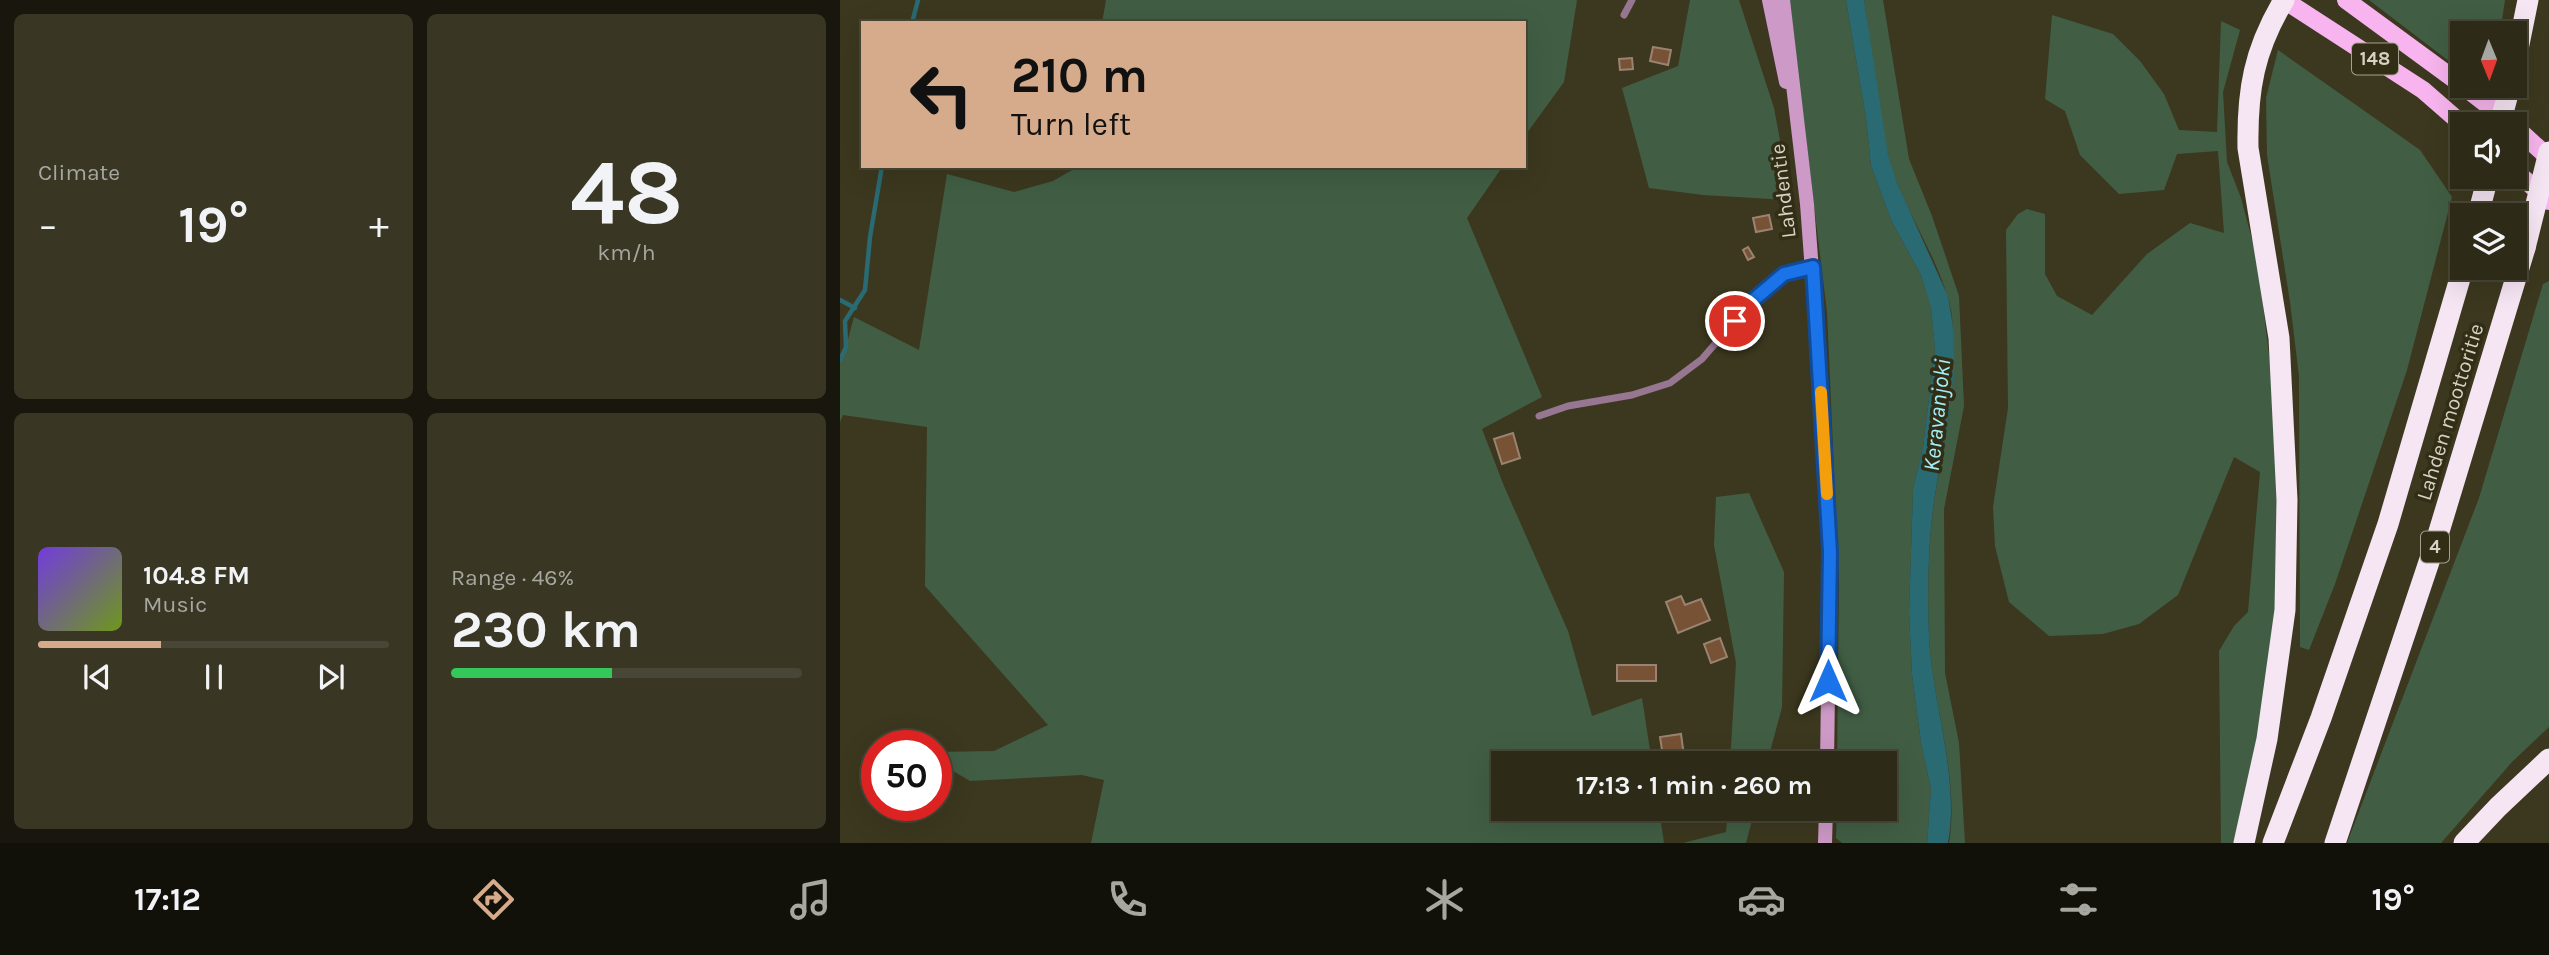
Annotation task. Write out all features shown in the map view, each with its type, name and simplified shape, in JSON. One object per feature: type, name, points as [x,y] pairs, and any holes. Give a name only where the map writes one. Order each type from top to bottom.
[{"type":"highway","points":[[2244,843],[2267,739],[2285,610],[2287,500],[2279,338],[2248,148],[2247,117],[2252,73],[2259,50],[2268,26],[2284,0]]},
{"type":"highway","points":[[2524,21],[2528,0]]},
{"type":"highway","name":"Lahden moottoritie","points":[[2335,843],[2437,538],[2525,248],[2549,152]]},
{"type":"highway","name":"Lahden moottoritie","points":[[2273,843],[2321,718],[2388,524],[2459,280]]},
{"type":"highway","points":[[2464,843],[2549,759]]},
{"type":"main road","name":"Lahdentie","points":[[1769,0],[1796,117]]},
{"type":"main road","name":"Lahdentie","points":[[1783,0],[1813,267],[1830,552],[1827,751]]},
{"type":"main road","name":"148","points":[[2284,0],[2423,90],[2450,114]]},
{"type":"main road","name":"148","points":[[2346,0],[2450,76]]},
{"type":"main road","name":"148","points":[[2479,98],[2496,112]]},
{"type":"main road","name":"148","points":[[2527,138],[2549,158]]},
{"type":"main road","points":[[2527,182],[2549,201]]},
{"type":"main road","points":[[1825,843],[1826,821]]},
{"type":"lane","points":[[1624,15],[1632,0]]},
{"type":"lane","points":[[1539,416],[1568,406],[1632,395],[1670,383],[1702,359],[1751,302],[1784,274],[1813,267]]},
{"type":"green space","points":[[1106,0],[1577,0],[1564,82],[1526,134],[1526,21],[1102,21]]},
{"type":"green space","points":[[1690,0],[1739,0],[1774,108],[1791,200],[1703,195],[1649,188],[1622,88],[1678,66]]},
{"type":"green space","points":[[1789,0],[1846,0],[1866,118],[1871,166],[1892,222],[1921,275],[1931,307],[1935,350],[1923,447],[1913,489],[1909,613],[1912,675],[1921,743],[1931,789],[1927,843],[1842,843],[1836,838],[1837,821],[1897,821],[1897,751],[1837,751],[1839,581],[1827,312]]},
{"type":"green space","points":[[1864,0],[1883,0],[1909,159],[1959,296],[1964,406],[1944,509],[1945,673],[1959,743],[1965,843],[1949,843],[1951,793],[1931,662],[1928,618],[1932,522],[1953,378],[1952,314],[1941,277],[1904,199],[1890,162],[1880,116]]},
{"type":"green space","points":[[2369,0],[2505,0],[2502,21],[2450,21],[2450,62]]},
{"type":"green space","points":[[2052,15],[2113,34],[2140,61],[2164,94],[2179,130],[2217,132],[2221,21],[2240,30],[2223,92],[2227,162],[2241,198],[2258,262],[2271,373],[2278,490],[2275,608],[2262,733],[2239,843],[2221,843],[2219,651],[2234,626],[2248,612],[2260,472],[2234,457],[2178,595],[2139,624],[2103,634],[2049,636],[2009,602],[1995,546],[1993,507],[2008,408],[2006,230],[2018,214],[2027,209],[2045,214],[2045,274],[2057,296],[2092,315],[2147,254],[2190,223],[2224,233],[2218,151],[2177,154],[2164,190],[2119,194],[2080,155],[2065,111],[2045,99]]},
{"type":"green space","points":[[2278,50],[2420,150],[2452,197],[2407,370],[2335,584],[2309,650],[2300,647],[2299,376],[2267,155],[2266,98]]},
{"type":"green space","points":[[1076,168],[1502,168],[1467,218],[1542,397],[1482,429],[1568,631],[1592,716],[1642,698],[1650,751],[1491,751],[1491,821],[1661,821],[1664,843],[1091,843],[1104,780],[1082,775],[970,781],[952,770],[952,752],[994,751],[1048,725],[925,586],[927,427],[843,415],[840,422],[840,356],[846,347],[854,317],[919,350],[947,174],[1014,192],[1053,181]]},
{"type":"green space","points":[[2549,281],[2549,727],[2512,762],[2441,843],[2347,843],[2479,498],[2543,284]]},
{"type":"green space","points":[[1749,493],[1784,572],[1782,707],[1770,751],[1731,751],[1736,663],[1714,545],[1716,497]]},
{"type":"green space","points":[[1727,821],[1752,821],[1746,843],[1683,843],[1726,832]]},
{"type":"water","name":"Keravanjoki","points":[[1846,0],[1864,0],[1888,155],[1897,183],[1947,294],[1952,318],[1952,389],[1932,521],[1928,599],[1931,662],[1951,793],[1948,843],[1927,843],[1931,789],[1921,743],[1912,675],[1909,613],[1913,489],[1923,447],[1935,350],[1931,308],[1921,275],[1892,222],[1871,166],[1866,118]]},
{"type":"building","points":[[1653,47],[1671,50],[1668,65],[1650,61]]},
{"type":"building","points":[[1632,58],[1633,69],[1620,70],[1619,59]]},
{"type":"building","points":[[1769,215],[1772,229],[1756,232],[1753,218]]},
{"type":"building","points":[[1748,247],[1754,257],[1748,260],[1743,250]]},
{"type":"building","points":[[1513,433],[1520,458],[1502,464],[1494,439]]},
{"type":"building","points":[[1681,596],[1685,605],[1701,599],[1710,620],[1678,633],[1666,602]]},
{"type":"building","points":[[1720,638],[1727,657],[1711,663],[1704,644]]},
{"type":"building","points":[[1617,665],[1656,665],[1656,681],[1617,681]]},
{"type":"building","points":[[1681,734],[1683,751],[1662,751],[1660,737]]},
{"type":"waterway","points":[[913,21],[918,0]]},
{"type":"waterway","points":[[840,360],[846,347],[845,321],[865,290],[870,237],[882,168]]},
{"type":"waterway","points":[[840,300],[855,308]]},
{"type":"slow traffic","points":[[1821,392],[1827,494]]},
{"type":"route","points":[[1735,321],[1751,302],[1784,274],[1813,267],[1830,552],[1828,681]]}]
